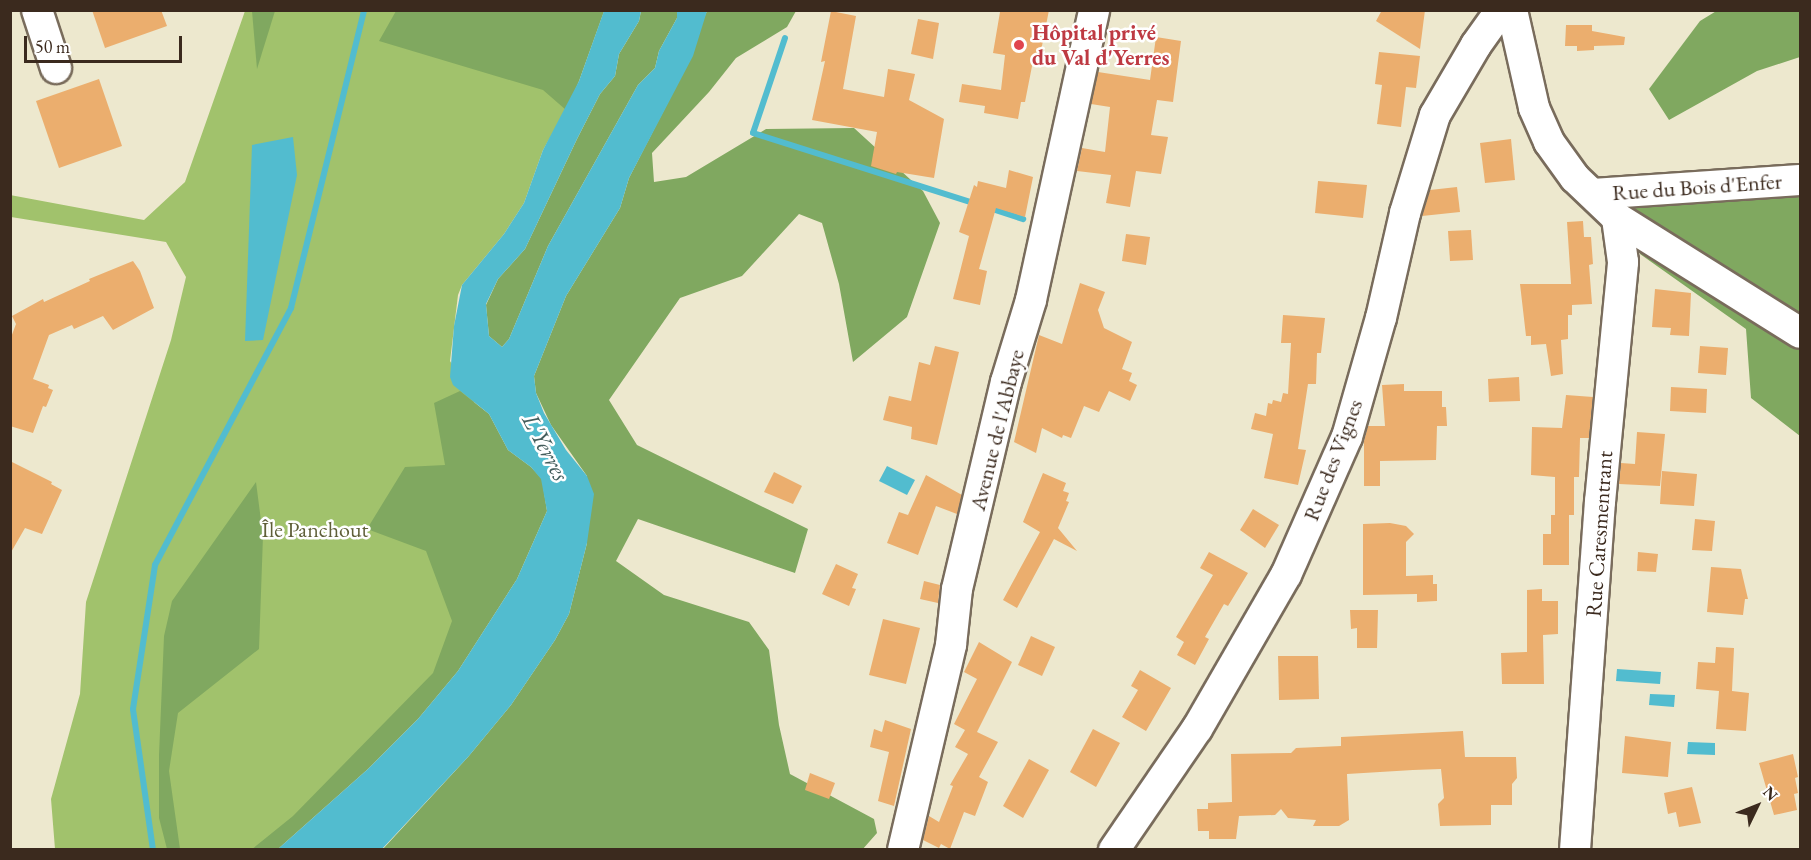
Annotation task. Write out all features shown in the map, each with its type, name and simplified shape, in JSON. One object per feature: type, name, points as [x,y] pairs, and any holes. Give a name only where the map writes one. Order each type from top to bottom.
[{"type":"street","points":[[38,10],[57,68]]},
{"type":"street","name":"Avenue de l'Abbaye","points":[[903,849],[951,645],[957,589],[1006,382],[1030,300],[1094,10]]},
{"type":"street","name":"Rue des Vignes","points":[[1114,849],[1197,729],[1286,575],[1347,437],[1381,318],[1405,213],[1435,115],[1476,45],[1501,10]]},
{"type":"street","points":[[1512,10],[1534,108],[1549,142],[1575,178],[1617,218],[1800,333]]},
{"type":"street","name":"Rue du Bois d'Enfer","points":[[1593,194],[1800,180]]},
{"type":"street","name":"Rue Caresmentrant","points":[[1575,849],[1600,502],[1623,262],[1617,218]]},
{"type":"green space","points":[[1718,10],[1800,11],[1800,57],[1757,71],[1669,120],[1649,89],[1700,21]]},
{"type":"green space","name":"Île Panchout","points":[[245,11],[604,11],[572,99],[543,150],[524,203],[504,234],[462,285],[458,295],[450,361],[474,401],[517,579],[278,849],[55,849],[51,799],[80,694],[86,602],[171,340],[186,277],[166,242],[11,217],[10,195],[144,220],[185,182]]},
{"type":"green space","points":[[252,11],[275,11],[257,69]]},
{"type":"green space","points":[[396,11],[604,11],[566,110],[543,90],[379,41]]},
{"type":"green space","points":[[641,11],[677,11],[677,18],[659,51],[655,68],[638,85],[548,246],[509,339],[502,347],[489,336],[486,305],[498,279],[525,249],[600,94],[615,76],[619,54],[639,21]]},
{"type":"green space","points":[[707,11],[796,11],[787,27],[736,58],[709,92],[652,153],[654,182],[686,177],[766,129],[854,128],[923,191],[940,223],[907,317],[853,362],[839,284],[822,223],[799,214],[742,276],[680,298],[609,400],[637,445],[808,529],[795,573],[638,519],[616,561],[664,595],[749,622],[769,650],[779,725],[790,774],[874,819],[877,833],[862,850],[382,850],[468,757],[511,705],[555,640],[569,614],[587,543],[587,476],[551,425],[536,393],[534,376],[566,296],[620,208],[629,178],[667,104]]},
{"type":"green space","points":[[1800,187],[1800,436],[1751,398],[1746,329],[1640,254],[1629,213],[1633,194]]},
{"type":"green space","points":[[460,391],[489,414],[508,450],[531,467],[542,479],[547,511],[517,579],[458,671],[418,719],[368,769],[278,849],[251,850],[293,816],[433,673],[452,621],[426,551],[367,529],[405,467],[445,465],[434,403]]},
{"type":"green space","points":[[256,482],[263,536],[259,649],[178,713],[169,771],[180,849],[167,849],[159,818],[159,755],[164,636],[172,601]]},
{"type":"water","name":"L'Yerres","points":[[604,11],[641,11],[639,21],[619,54],[615,76],[600,94],[525,249],[498,279],[486,304],[489,336],[502,347],[509,339],[548,246],[638,85],[655,68],[659,51],[677,18],[677,11],[707,11],[693,56],[629,178],[620,208],[566,296],[534,376],[536,393],[544,413],[566,450],[587,476],[594,494],[587,543],[569,614],[555,640],[511,705],[468,757],[382,849],[278,849],[368,769],[418,719],[458,671],[517,579],[547,511],[541,479],[531,467],[508,450],[489,414],[453,385],[450,377],[454,326],[462,285],[504,234],[524,203],[543,150],[579,81]]},
{"type":"water","points":[[293,137],[297,175],[263,340],[245,341],[252,145]]},
{"type":"water","points":[[887,466],[915,480],[907,495],[879,481]]},
{"type":"water","points":[[1617,669],[1661,672],[1660,684],[1616,681]]},
{"type":"water","points":[[1650,694],[1675,695],[1674,707],[1649,705]]},
{"type":"water","points":[[1688,742],[1715,743],[1715,755],[1687,754]]},
{"type":"building","points":[[92,10],[161,10],[167,26],[105,48]]},
{"type":"building","points":[[1049,10],[1041,51],[1039,50],[1036,62],[1033,61],[1025,102],[1021,102],[1018,119],[984,113],[985,106],[959,102],[962,84],[1001,90],[1005,55],[993,53],[1000,12]]},
{"type":"building","points":[[1382,10],[1425,10],[1420,49],[1376,21]]},
{"type":"building","points":[[831,11],[856,16],[843,89],[884,97],[888,69],[915,74],[909,100],[944,119],[934,178],[897,172],[896,174],[871,166],[877,132],[812,120],[825,61],[821,62]]},
{"type":"building","points":[[918,19],[939,23],[933,59],[911,54]]},
{"type":"building","points":[[1566,25],[1592,25],[1592,31],[1625,37],[1624,45],[1594,46],[1594,50],[1577,51],[1577,46],[1565,46]]},
{"type":"building","points":[[1156,37],[1181,41],[1173,102],[1157,100],[1151,135],[1168,137],[1161,174],[1136,171],[1130,207],[1106,203],[1111,175],[1077,171],[1082,148],[1105,152],[1110,107],[1091,104],[1098,72],[1150,80]]},
{"type":"building","points":[[1379,52],[1420,56],[1416,88],[1406,87],[1401,127],[1377,124],[1382,85],[1375,84]]},
{"type":"building","points":[[99,79],[122,146],[59,168],[36,101]]},
{"type":"building","points":[[1511,139],[1515,180],[1485,183],[1480,143]]},
{"type":"building","points":[[1009,170],[1033,177],[1025,217],[996,208],[979,269],[987,271],[980,305],[953,299],[969,236],[959,232],[974,185],[977,187],[978,181],[1006,188]]},
{"type":"building","points":[[1318,181],[1367,185],[1363,218],[1315,213]]},
{"type":"building","points":[[1457,187],[1460,212],[1422,216],[1430,190]]},
{"type":"building","points":[[1583,221],[1584,237],[1591,237],[1593,264],[1589,265],[1592,304],[1572,305],[1572,315],[1568,315],[1568,339],[1561,340],[1563,374],[1551,376],[1546,344],[1531,345],[1531,336],[1526,336],[1520,284],[1571,284],[1567,222]]},
{"type":"building","points":[[1471,230],[1473,260],[1450,261],[1448,231]]},
{"type":"building","points":[[1126,234],[1150,237],[1146,265],[1122,261]]},
{"type":"building","points":[[133,261],[140,271],[154,308],[113,330],[103,316],[74,329],[72,325],[49,335],[33,379],[49,385],[48,388],[53,390],[46,407],[43,406],[33,433],[10,426],[10,340],[16,324],[12,316],[43,299],[44,302],[90,281],[89,279]]},
{"type":"building","points":[[1080,283],[1105,292],[1098,310],[1104,328],[1132,342],[1122,369],[1132,373],[1129,381],[1137,385],[1130,401],[1109,391],[1099,412],[1084,406],[1071,438],[1063,435],[1062,438],[1042,428],[1036,453],[1014,442],[1039,335],[1062,344]]},
{"type":"building","points":[[1655,289],[1691,293],[1689,336],[1670,335],[1671,328],[1652,327]]},
{"type":"building","points":[[1283,315],[1325,318],[1321,353],[1317,353],[1316,384],[1308,384],[1298,449],[1306,450],[1298,485],[1264,478],[1273,434],[1251,429],[1255,413],[1266,416],[1268,403],[1272,404],[1273,400],[1281,402],[1283,393],[1288,394],[1291,343],[1281,343]]},
{"type":"building","points":[[935,346],[959,352],[937,445],[911,439],[912,427],[883,420],[889,396],[911,401],[919,362],[930,365]]},
{"type":"building","points":[[1700,346],[1728,348],[1726,375],[1698,373]]},
{"type":"building","points":[[1519,377],[1520,401],[1489,402],[1488,379]]},
{"type":"building","points":[[1404,384],[1404,391],[1442,391],[1442,407],[1446,407],[1447,426],[1437,426],[1436,460],[1380,461],[1380,486],[1364,486],[1364,441],[1368,426],[1385,426],[1382,385]]},
{"type":"building","points":[[1671,387],[1707,389],[1706,413],[1670,411]]},
{"type":"building","points":[[1566,395],[1593,397],[1589,438],[1580,438],[1579,477],[1574,477],[1574,515],[1569,515],[1569,565],[1543,565],[1543,534],[1551,534],[1551,515],[1555,515],[1555,477],[1531,475],[1532,427],[1562,428]]},
{"type":"building","points":[[1637,432],[1665,434],[1660,486],[1619,484],[1621,463],[1635,464]]},
{"type":"building","points":[[10,461],[52,482],[51,484],[62,490],[42,534],[25,528],[10,554]]},
{"type":"building","points":[[1662,471],[1697,474],[1694,506],[1660,504]]},
{"type":"building","points":[[774,472],[802,486],[793,504],[764,492]]},
{"type":"building","points":[[1043,473],[1066,483],[1063,491],[1069,493],[1066,501],[1069,502],[1058,528],[1077,551],[1054,539],[1017,608],[1003,600],[1040,532],[1023,522]]},
{"type":"building","points":[[926,475],[962,495],[957,514],[936,506],[918,555],[887,543],[899,512],[908,515]]},
{"type":"building","points":[[1253,509],[1279,525],[1265,548],[1240,530]]},
{"type":"building","points":[[1695,519],[1715,521],[1712,551],[1692,550]]},
{"type":"building","points":[[1390,523],[1406,526],[1414,534],[1406,542],[1406,576],[1433,575],[1433,584],[1437,584],[1437,601],[1417,602],[1417,594],[1363,595],[1363,524]]},
{"type":"building","points":[[1209,552],[1248,573],[1228,606],[1224,604],[1205,637],[1209,639],[1195,665],[1177,655],[1184,642],[1176,637],[1213,575],[1200,568]]},
{"type":"building","points":[[1638,552],[1658,554],[1656,572],[1637,571]]},
{"type":"building","points":[[836,564],[858,574],[852,588],[856,589],[849,606],[822,594]]},
{"type":"building","points":[[1711,567],[1741,569],[1748,599],[1745,599],[1743,615],[1707,612]]},
{"type":"building","points":[[924,581],[940,585],[938,603],[920,599]]},
{"type":"building","points":[[1542,589],[1542,601],[1558,601],[1558,634],[1543,635],[1544,684],[1502,684],[1501,653],[1527,652],[1527,590]]},
{"type":"building","points":[[1350,610],[1378,610],[1377,648],[1357,648],[1357,628],[1351,629]]},
{"type":"building","points":[[883,619],[920,628],[906,684],[869,675]]},
{"type":"building","points":[[1031,636],[1055,647],[1042,676],[1018,665]]},
{"type":"building","points":[[979,642],[1012,662],[977,732],[998,742],[979,777],[988,782],[975,816],[964,812],[950,849],[941,844],[939,848],[923,840],[929,816],[939,822],[953,786],[950,785],[968,754],[955,747],[965,730],[954,724],[977,679],[964,672]]},
{"type":"building","points":[[1716,647],[1734,648],[1732,691],[1749,693],[1746,731],[1716,729],[1719,691],[1696,689],[1698,662],[1715,663]]},
{"type":"building","points":[[1278,656],[1318,656],[1319,699],[1279,700]]},
{"type":"building","points":[[1140,670],[1171,688],[1146,731],[1122,717],[1138,690],[1131,686]]},
{"type":"building","points":[[885,720],[911,729],[894,806],[878,801],[889,752],[870,747],[874,729],[882,732]]},
{"type":"building","points":[[1093,729],[1120,743],[1096,787],[1070,772]]},
{"type":"building","points":[[1463,731],[1465,757],[1516,757],[1517,778],[1512,784],[1512,805],[1491,805],[1491,825],[1440,826],[1438,804],[1444,798],[1441,769],[1347,774],[1349,820],[1339,826],[1313,826],[1316,820],[1288,818],[1281,809],[1275,815],[1239,816],[1236,839],[1209,839],[1209,831],[1198,831],[1197,809],[1208,809],[1208,803],[1232,802],[1231,754],[1291,753],[1296,748],[1341,746],[1341,737]]},
{"type":"building","points":[[1625,736],[1671,742],[1668,777],[1622,773]]},
{"type":"building","points":[[1793,754],[1798,777],[1795,778],[1798,793],[1794,794],[1797,810],[1774,815],[1759,763]]},
{"type":"building","points":[[1029,759],[1049,770],[1023,818],[1003,806]]},
{"type":"building","points":[[810,773],[835,783],[829,799],[805,790]]},
{"type":"building","points":[[1692,787],[1701,823],[1679,827],[1676,812],[1668,814],[1664,793]]},
{"type":"waterway","points":[[153,850],[133,709],[155,565],[291,308],[364,10]]},
{"type":"waterway","points":[[785,38],[753,133],[977,204]]},
{"type":"waterway","points":[[989,208],[1023,219]]},
{"type":"place","name":"Hôpital privé du Val d'Yerres","points":[[1019,45]]}]
